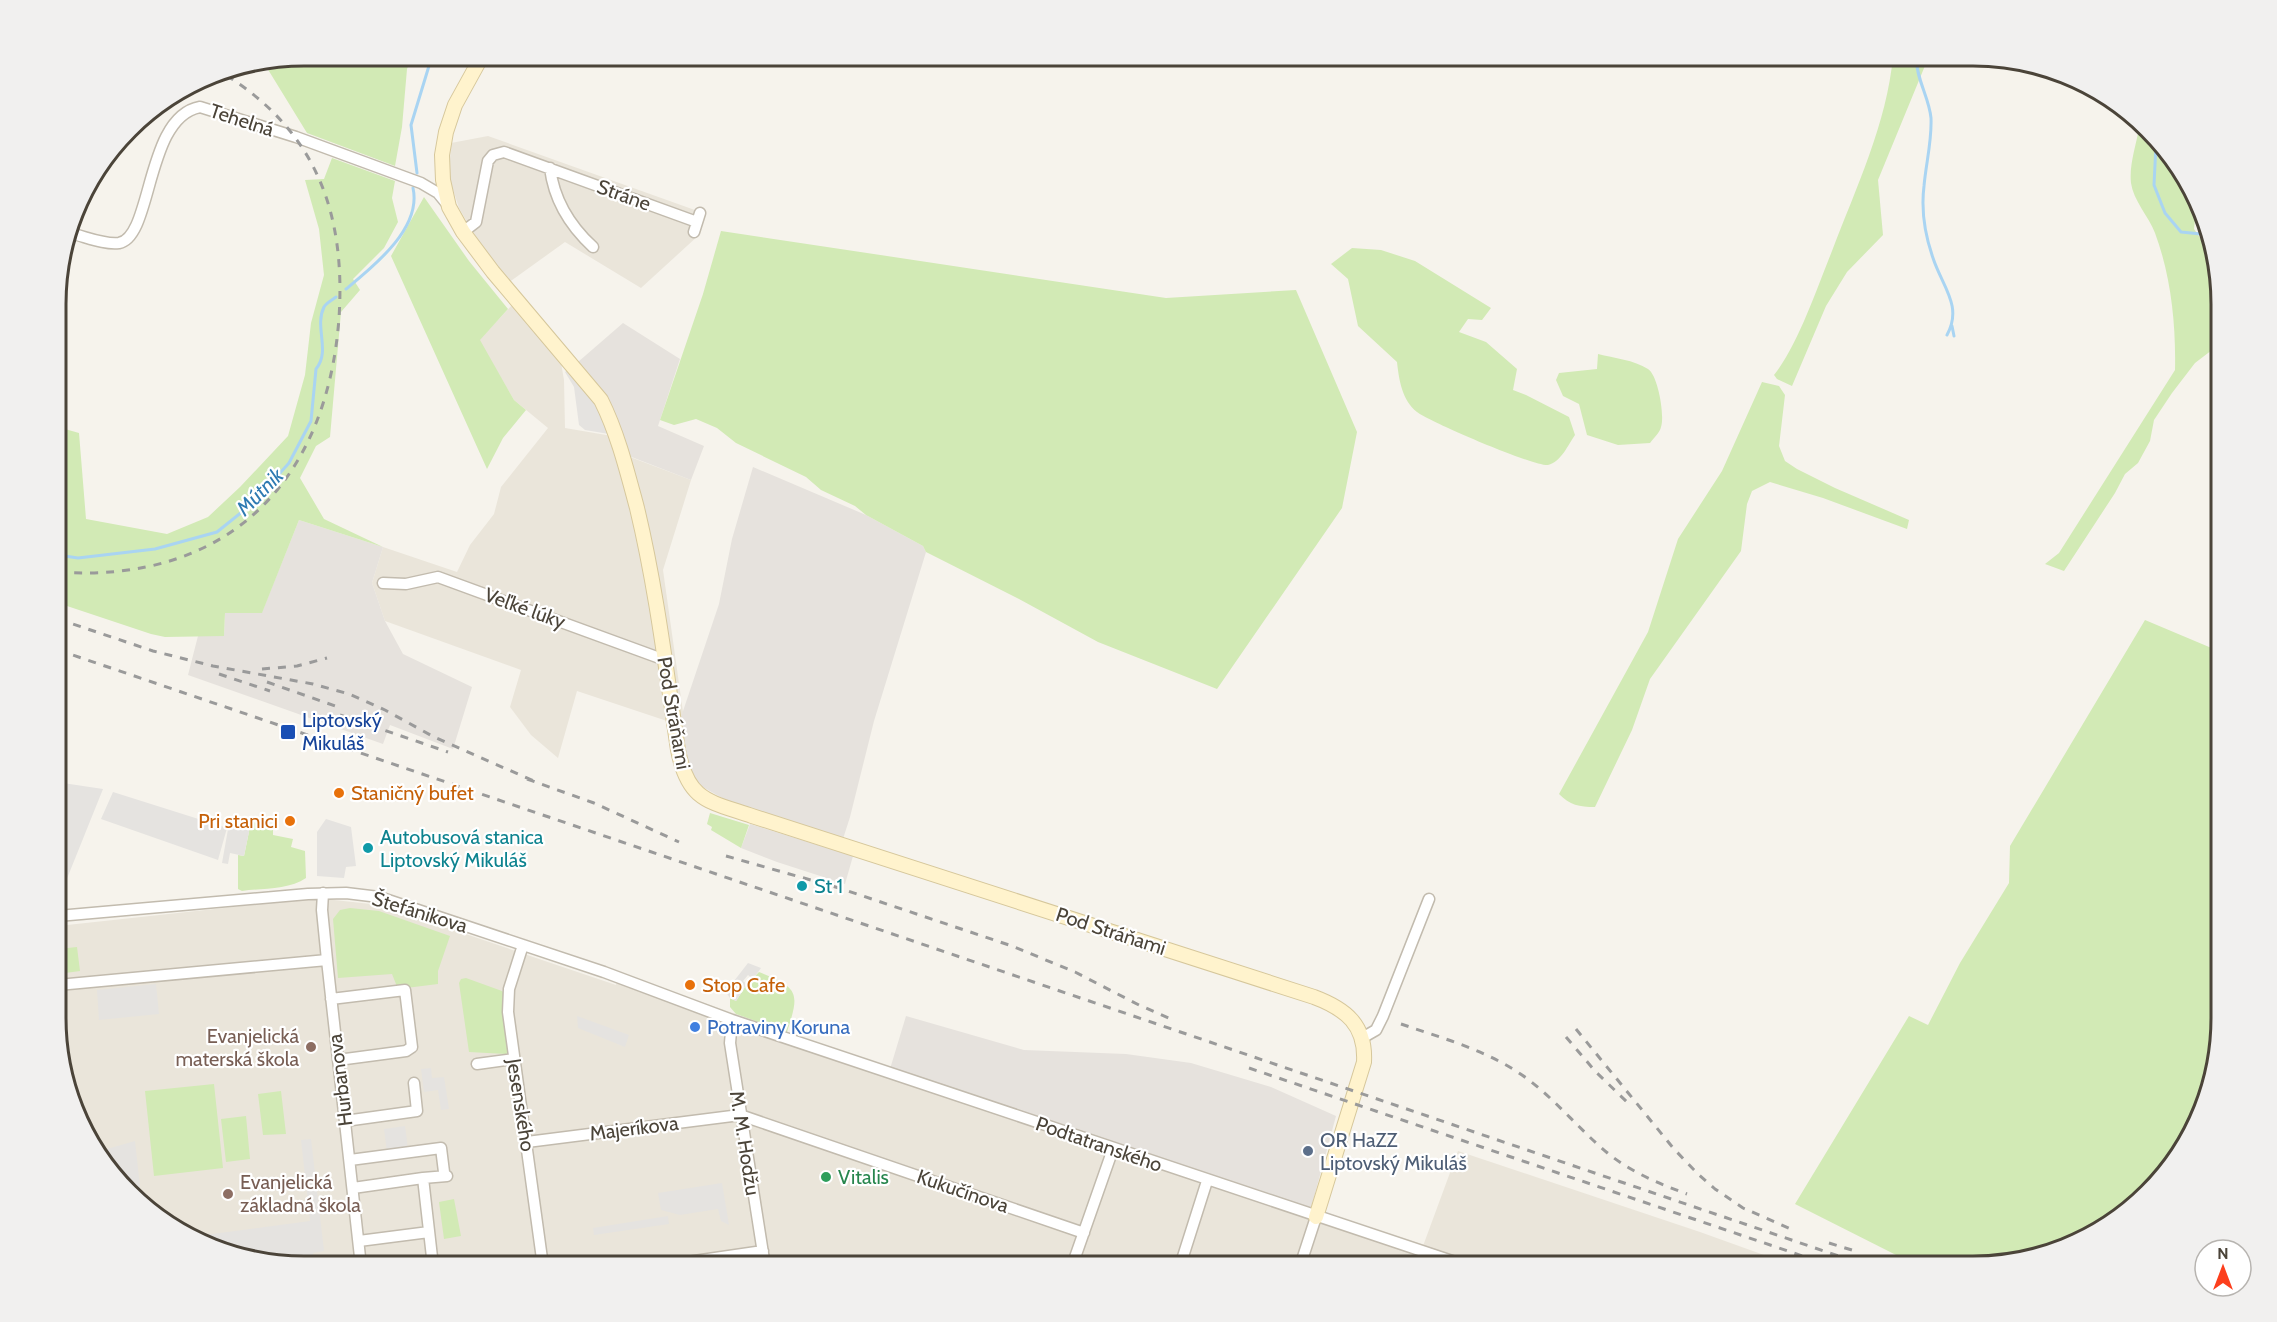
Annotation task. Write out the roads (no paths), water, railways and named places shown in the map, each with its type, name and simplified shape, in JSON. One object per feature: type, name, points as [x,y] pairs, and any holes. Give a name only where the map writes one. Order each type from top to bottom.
[{"type":"street","name":"Pod Stráňami","points":[[477,66],[449,119],[444,141],[442,171],[450,207],[463,232],[493,272],[601,399],[610,418],[640,520],[653,585],[683,774],[689,784],[700,795],[720,805],[763,820],[1314,997],[1338,1007],[1347,1014],[1362,1038]]},
{"type":"street","name":"Tehelná","points":[[76,235],[115,243],[125,241],[130,237],[166,136],[182,115],[190,109],[200,107],[302,140],[421,183],[438,193],[450,207]]},
{"type":"street","name":"Stráne","points":[[463,232],[476,222],[490,157],[500,152],[508,152],[697,222]]},
{"type":"street","points":[[550,168],[554,188],[568,219],[593,247]]},
{"type":"street","points":[[421,183],[431,182],[442,171]]},
{"type":"street","name":"Veľké lúky","points":[[383,583],[406,584],[438,577],[665,660]]},
{"type":"street","name":"Štefánikova","points":[[66,915],[323,893],[380,897],[611,974],[732,1020]]},
{"type":"street","name":"Hurbanova","points":[[323,893],[322,910],[327,960],[360,1256]]},
{"type":"street","points":[[1303,1256],[1364,1062],[1362,1038],[1376,1030],[1383,1016],[1429,899]]},
{"type":"street","name":"Jesenského","points":[[523,945],[508,995],[514,1059],[528,1142],[542,1256]]},
{"type":"street","points":[[66,984],[327,960]]},
{"type":"street","points":[[331,999],[405,990],[412,1047],[406,1051],[338,1060]]},
{"type":"street","name":"M. M. Hodžu","points":[[732,1020],[730,1043],[764,1256]]},
{"type":"street","name":"Podtatranského","points":[[732,1020],[1436,1256]]},
{"type":"street","points":[[477,1064],[514,1059]]},
{"type":"street","points":[[345,1121],[417,1111],[414,1083]]},
{"type":"street","name":"Majeríkova","points":[[528,1142],[741,1115]]},
{"type":"street","name":"Kukučínova","points":[[741,1115],[1084,1233]]},
{"type":"street","points":[[350,1160],[441,1148],[445,1174],[353,1188]]},
{"type":"street","points":[[1076,1256],[1113,1149]]},
{"type":"street","points":[[423,1178],[432,1256]]},
{"type":"street","points":[[1183,1256],[1207,1181]]},
{"type":"street","points":[[358,1241],[429,1232]]},
{"type":"street","points":[[729,1256],[763,1251]]},
{"type":"waterway","name":"Mútnik","points":[[417,173],[411,125],[429,66]]},
{"type":"waterway","points":[[1917,66],[1931,118],[1923,195],[1924,222],[1933,258],[1952,305],[1953,315],[1947,335]]},
{"type":"waterway","points":[[2156,151],[2154,185],[2165,213],[2181,232],[2200,234]]},
{"type":"waterway","name":"Mútnik","points":[[346,289],[382,257],[403,231],[414,203],[413,188]]},
{"type":"waterway","name":"Mútnik","points":[[66,556],[78,558],[155,549],[217,532],[253,503],[289,463],[311,421],[316,369],[322,355],[321,315],[325,306],[336,297]]},
{"type":"waterway","points":[[1952,326],[1954,336]]},
{"type":"railway","points":[[66,572],[118,571],[172,560],[218,540],[257,511],[289,474],[314,429],[330,376],[339,318],[340,279],[337,242],[330,208],[318,176],[301,147],[280,119],[230,78]]},
{"type":"railway","points":[[66,622],[153,651],[213,666],[313,684],[349,694],[385,710],[434,737],[536,782]]},
{"type":"railway","points":[[66,653],[1839,1256]]},
{"type":"railway","points":[[262,669],[297,666],[327,658]]},
{"type":"railway","points":[[219,674],[270,691]]},
{"type":"railway","points":[[267,682],[338,707]]},
{"type":"railway","points":[[340,715],[448,752]]},
{"type":"railway","points":[[527,779],[594,803],[679,842]]},
{"type":"railway","points":[[726,856],[839,888],[1012,946],[1075,972],[1171,1019]]},
{"type":"railway","points":[[1401,1024],[1463,1045],[1508,1066],[1534,1084],[1610,1155],[1647,1178],[1687,1194]]},
{"type":"railway","points":[[1576,1029],[1674,1149],[1698,1174],[1743,1208],[1793,1230]]},
{"type":"railway","points":[[1566,1037],[1595,1071],[1631,1106]]},
{"type":"railway","points":[[1249,1068],[1803,1256]]},
{"type":"railway","points":[[1829,1243],[1855,1251]]},
{"type":"place","name":"Liptovský Mikuláš","points":[[288,732]]},
{"type":"place","name":"Staničný bufet","points":[[339,793]]},
{"type":"place","name":"Pri stanici","points":[[290,821]]},
{"type":"place","name":"Autobusová stanica Liptovský Mikuláš","points":[[368,848]]},
{"type":"place","name":"St 1","points":[[802,886]]},
{"type":"place","name":"Stop Cafe","points":[[690,985]]},
{"type":"place","name":"Potraviny Koruna","points":[[695,1027]]},
{"type":"place","name":"Evanjelická materská škola","points":[[311,1047]]},
{"type":"place","name":"OR HaZZ Liptovský Mikuláš","points":[[1308,1151]]},
{"type":"place","name":"Vitalis","points":[[826,1177]]},
{"type":"place","name":"Evanjelická základná škola","points":[[228,1194]]}]
